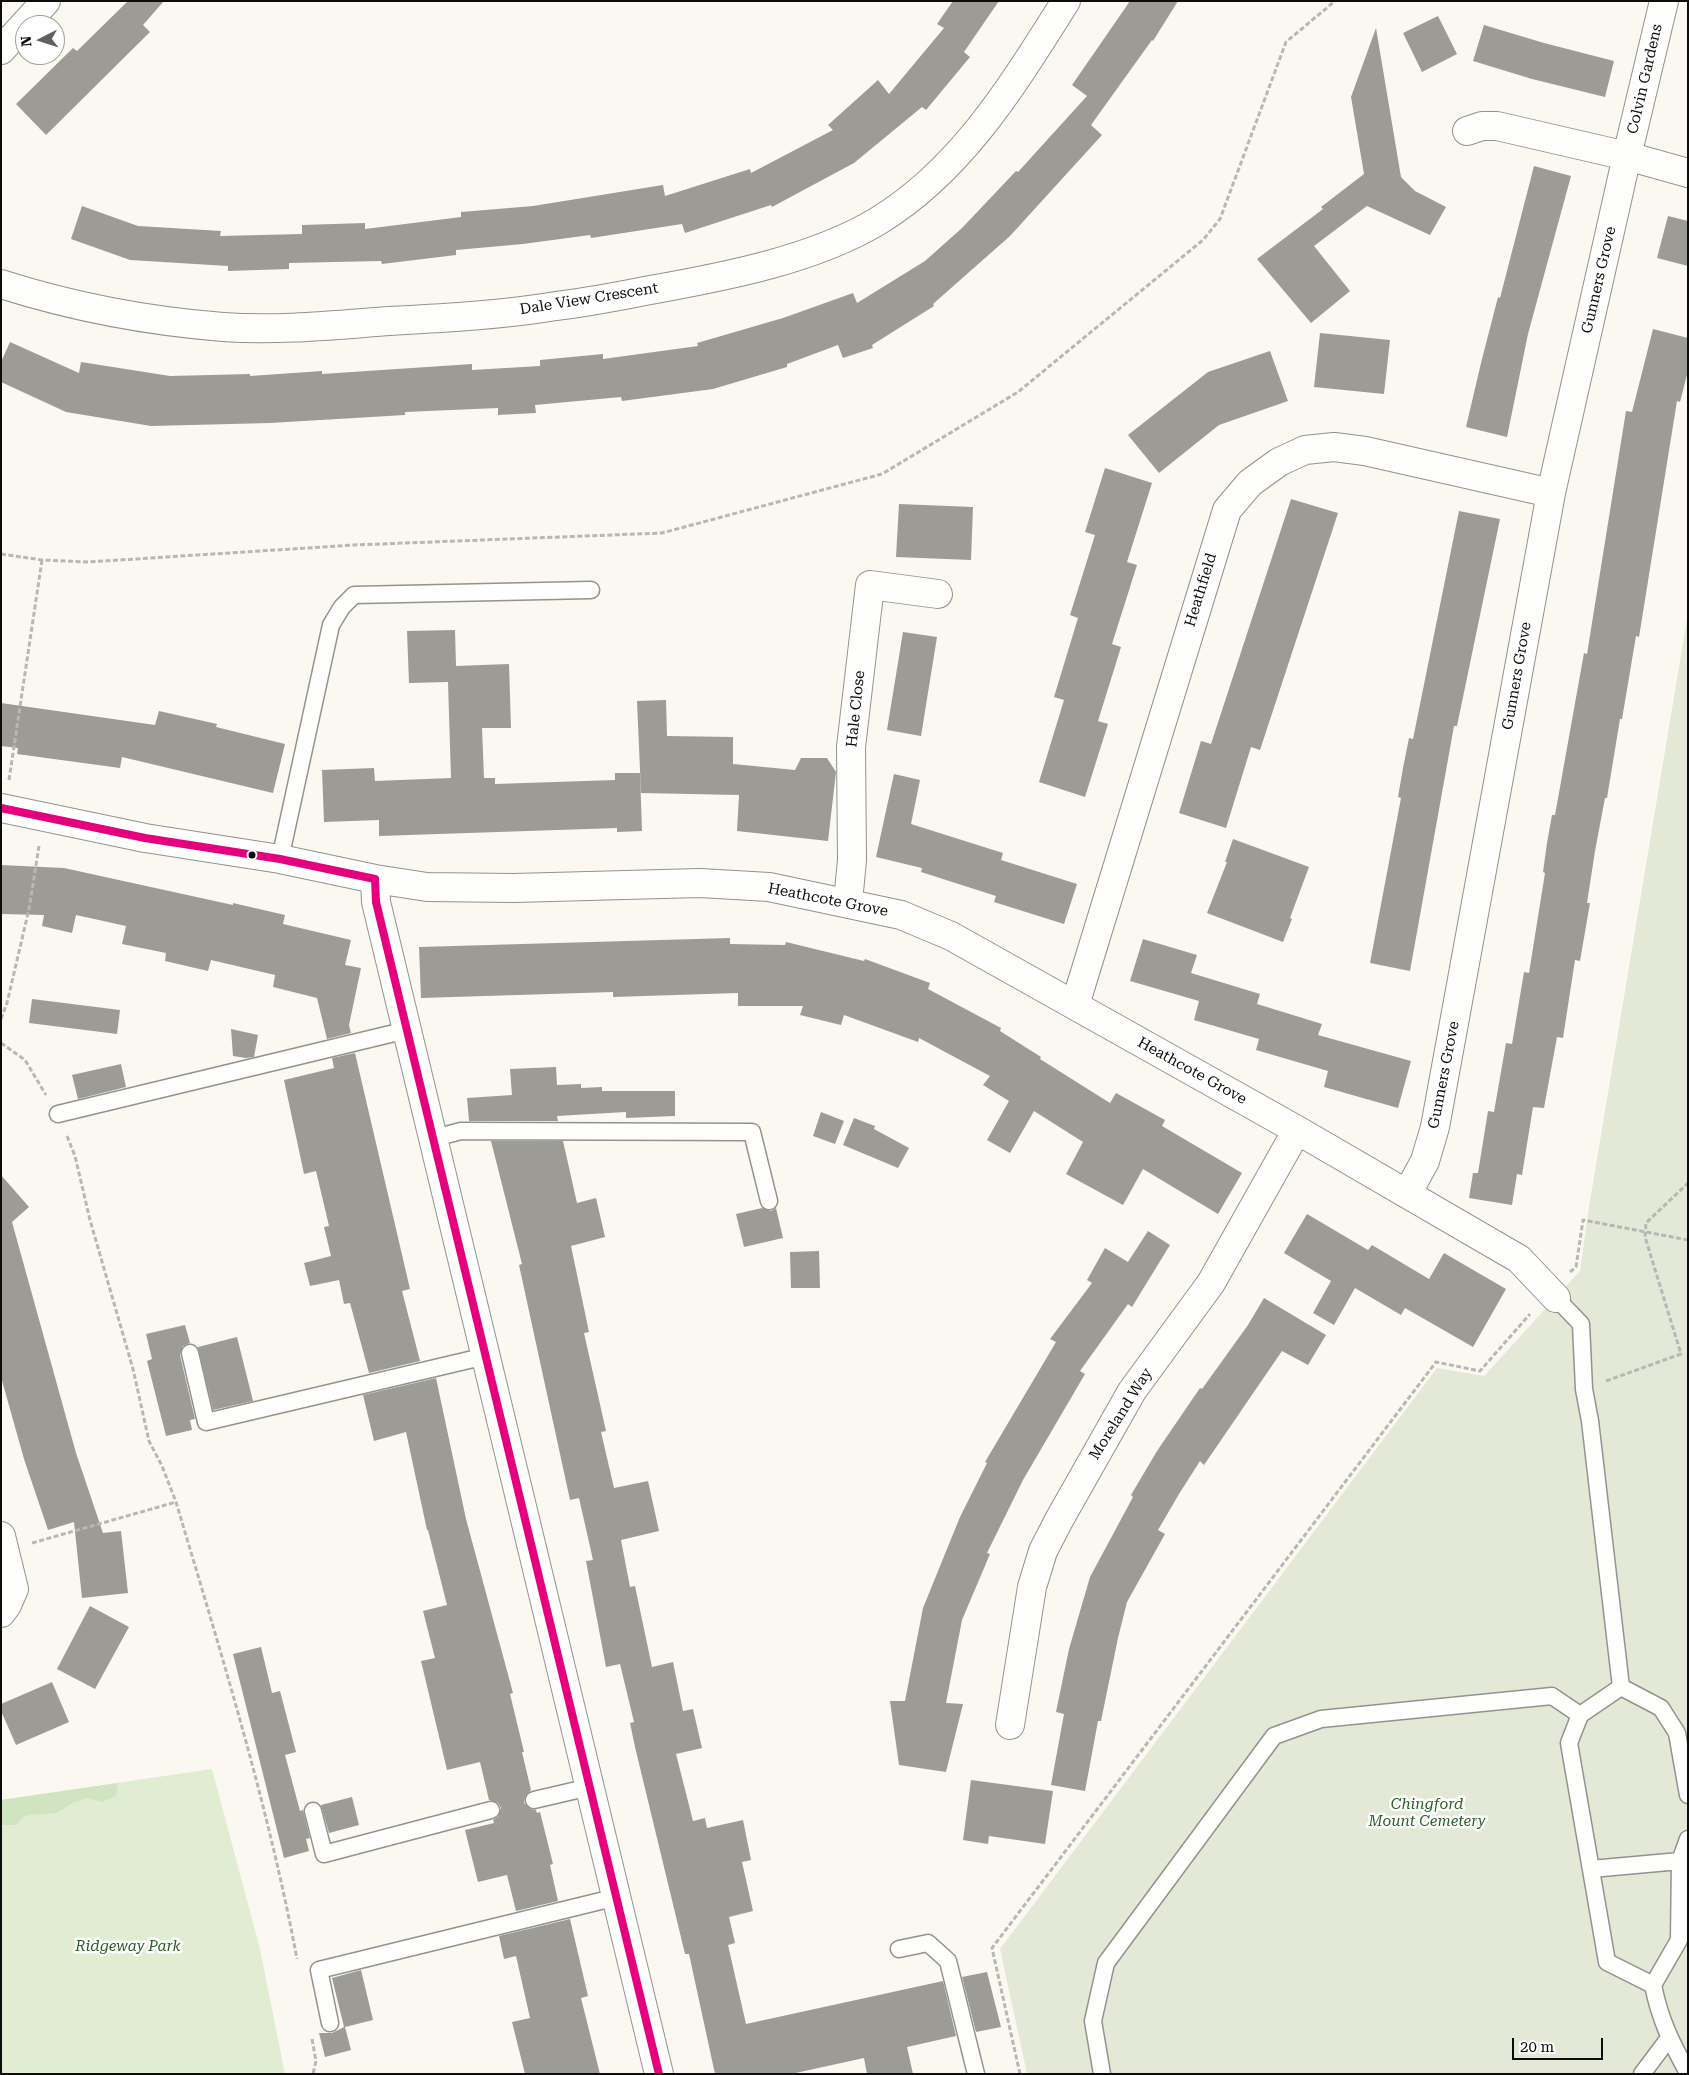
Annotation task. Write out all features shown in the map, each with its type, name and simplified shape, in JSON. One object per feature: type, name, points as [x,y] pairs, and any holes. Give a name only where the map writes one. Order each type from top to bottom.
[{"type":"street","points":[[1,50],[46,1]]},
{"type":"street","name":"Dale View Crescent","points":[[1,284],[89,308],[149,319],[226,327],[308,327],[554,307],[714,279],[769,264],[845,238],[877,221],[912,198],[959,154],[994,111],[1066,1]]},
{"type":"street","name":"Colvin Gardens","points":[[1627,156],[1664,1]]},
{"type":"street","points":[[1467,130],[1482,126],[1497,126],[1627,156],[1688,173]]},
{"type":"street","name":"Gunners Grove","points":[[1407,1194],[1425,1161],[1435,1126],[1551,493],[1627,156]]},
{"type":"street","name":"Heathfield","points":[[1074,1005],[1227,510],[1250,483],[1278,462],[1305,450],[1334,447],[1365,451],[1551,493]]},
{"type":"street","name":"Hale Close","points":[[848,902],[852,860],[851,748],[870,586],[938,594]]},
{"type":"street","name":"Heathcote Grove","points":[[3,808],[145,838],[280,859],[375,879],[427,887],[514,888],[700,883],[769,886],[901,915],[951,936],[1297,1130],[1519,1259],[1553,1294]]},
{"type":"street","points":[[375,879],[376,902],[659,2074]]},
{"type":"street","name":"Moreland Way","points":[[1010,1725],[1032,1587],[1044,1551],[1059,1520],[1132,1391],[1211,1283],[1297,1130]]},
{"type":"street","points":[[1,1613],[14,1589],[4,1543]]},
{"type":"lane","points":[[280,859],[331,625],[342,607],[354,595],[592,590]]},
{"type":"lane","points":[[58,1114],[407,1030]]},
{"type":"lane","points":[[434,1138],[462,1131],[752,1132],[769,1201]]},
{"type":"lane","points":[[1553,1294],[1581,1324],[1584,1389],[1590,1421],[1622,1687]]},
{"type":"lane","points":[[190,1353],[206,1422],[486,1356]]},
{"type":"lane","points":[[1622,1687],[1580,1715],[1570,1743],[1608,1962],[1653,1985]]},
{"type":"lane","points":[[1622,1687],[1661,1708],[1677,1733],[1688,1795]]},
{"type":"lane","points":[[1102,2074],[1093,2021],[1106,1963],[1274,1736],[1321,1719],[1552,1696],[1580,1715]]},
{"type":"lane","points":[[534,1800],[590,1787]]},
{"type":"lane","points":[[312,1811],[324,1854],[491,1810]]},
{"type":"lane","points":[[1688,1839],[1680,1861],[1679,1940],[1653,1985],[1658,2012],[1668,2038],[1688,2073]]},
{"type":"lane","points":[[1591,1869],[1680,1861]]},
{"type":"lane","points":[[330,2023],[319,1970],[617,1897]]},
{"type":"lane","points":[[899,1949],[928,1943],[948,1961],[976,2074]]},
{"type":"lane","points":[[1642,2074],[1668,2038]]},
{"type":"path","points":[[1,554],[42,560],[88,562],[354,545],[662,533],[882,474],[1018,392],[1203,240],[1220,219],[1286,42],[1336,1]]},
{"type":"path","points":[[3,808],[42,560]]},
{"type":"path","points":[[1,1019],[7,1002],[29,909],[42,816]]},
{"type":"path","points":[[1,1043],[25,1060],[58,1114],[75,1156],[90,1220],[133,1369],[149,1441],[162,1466],[176,1502],[243,1726],[285,1892],[299,1967]]},
{"type":"path","points":[[1584,1389],[1681,1354],[1645,1237],[1646,1223],[1688,1183]]},
{"type":"path","points":[[1576,1267],[1583,1220],[1646,1230],[1688,1240]]},
{"type":"path","points":[[1020,2074],[992,1948],[1436,1362],[1480,1371],[1553,1294]]},
{"type":"path","points":[[4,1543],[176,1502]]},
{"type":"path","points":[[311,2033],[316,2061],[313,2074]]},
{"type":"green space","name":"Chingford Mount Cemetery","points":[[1688,613],[1688,2074],[1027,2074],[1000,1949],[1437,1368],[1484,1376],[1580,1271]]},
{"type":"green space","name":"Ridgeway Park","points":[[212,1769],[260,1949],[285,2074],[1,2074],[1,1800]]},
{"type":"green space","points":[[118,1783],[116,1796],[102,1802],[86,1798],[72,1803],[57,1813],[29,1815],[22,1818],[16,1825],[1,1825],[1,1800]]},
{"type":"building","points":[[128,1],[164,1],[143,25],[150,32],[46,135],[16,104],[56,65],[65,65],[65,56],[73,48],[77,51]]},
{"type":"building","points":[[953,1],[999,1],[964,52],[970,57],[926,110],[922,107],[854,163],[772,207],[771,205],[685,233],[682,224],[591,238],[590,235],[456,250],[456,255],[382,264],[381,261],[289,263],[289,269],[228,271],[228,266],[130,260],[71,239],[82,206],[138,226],[221,231],[220,236],[302,234],[302,225],[365,223],[365,229],[461,217],[461,212],[533,206],[663,185],[665,196],[750,169],[751,173],[833,130],[828,125],[878,80],[889,94],[944,28],[937,24]]},
{"type":"building","points":[[1130,1],[1178,1],[1153,41],[1091,125],[1102,135],[1010,236],[933,304],[934,306],[872,345],[873,348],[843,358],[838,345],[787,364],[787,367],[713,389],[622,401],[621,397],[535,405],[536,413],[498,415],[498,408],[405,412],[405,415],[270,423],[151,426],[66,412],[1,382],[1,362],[10,342],[79,373],[81,362],[170,376],[250,374],[250,376],[322,371],[322,374],[472,364],[472,370],[540,366],[540,360],[603,354],[603,359],[698,346],[697,343],[783,318],[853,293],[857,303],[925,261],[962,228],[1016,171],[1018,172],[1087,96],[1072,85]]},
{"type":"building","points":[[1438,16],[1457,54],[1422,72],[1403,33]]},
{"type":"building","points":[[1484,25],[1614,61],[1605,97],[1532,79],[1473,61]]},
{"type":"building","points":[[1376,28],[1401,177],[1415,191],[1446,207],[1430,235],[1367,206],[1314,246],[1350,291],[1311,323],[1257,259],[1323,209],[1321,207],[1364,174],[1351,97]]},
{"type":"building","points":[[1534,166],[1571,176],[1528,334],[1507,437],[1466,427],[1498,297],[1500,298]]},
{"type":"building","points":[[1668,216],[1688,221],[1688,266],[1657,258]]},
{"type":"building","points":[[1653,329],[1688,338],[1688,371],[1680,402],[1677,401],[1639,637],[1636,636],[1607,798],[1605,798],[1595,851],[1587,903],[1590,903],[1580,961],[1575,960],[1563,1038],[1557,1037],[1544,1108],[1533,1107],[1522,1175],[1517,1174],[1512,1205],[1469,1198],[1473,1173],[1478,1173],[1488,1111],[1494,1112],[1506,1043],[1512,1044],[1524,972],[1529,973],[1545,873],[1543,872],[1547,843],[1552,815],[1555,815],[1584,653],[1587,654],[1626,411],[1632,412]]},
{"type":"building","points":[[1320,333],[1390,340],[1384,394],[1314,387]]},
{"type":"building","points":[[1270,351],[1288,401],[1219,425],[1159,473],[1128,435],[1208,372]]},
{"type":"building","points":[[1105,468],[1152,483],[1127,562],[1137,565],[1112,644],[1121,647],[1098,721],[1108,724],[1085,797],[1039,782],[1064,700],[1054,697],[1078,618],[1070,615],[1095,535],[1085,532]]},
{"type":"building","points":[[1291,499],[1338,513],[1260,750],[1251,747],[1226,828],[1179,813],[1201,741],[1211,744]]},
{"type":"building","points":[[899,504],[973,507],[971,560],[896,557]]},
{"type":"building","points":[[1459,511],[1500,519],[1457,726],[1454,726],[1410,971],[1370,963],[1401,798],[1398,797],[1403,768],[1409,738],[1413,739]]},
{"type":"building","points":[[455,630],[456,666],[509,664],[511,728],[482,728],[484,778],[495,778],[495,784],[615,780],[615,773],[640,773],[642,831],[617,832],[617,828],[379,836],[379,820],[324,822],[322,770],[374,768],[375,781],[451,778],[448,682],[409,683],[407,631]]},
{"type":"building","points":[[903,632],[937,637],[921,736],[887,730]]},
{"type":"building","points":[[666,700],[667,736],[733,737],[733,764],[795,770],[801,758],[827,758],[836,772],[828,841],[737,831],[739,795],[641,793],[637,701]]},
{"type":"building","points":[[1,703],[155,725],[159,711],[217,724],[216,727],[285,744],[273,793],[122,757],[120,768],[17,754],[18,748],[1,746]]},
{"type":"building","points":[[894,774],[920,780],[911,824],[1003,853],[1001,860],[1077,884],[1064,924],[994,902],[996,896],[921,872],[922,868],[876,857]]},
{"type":"building","points":[[1233,839],[1309,867],[1283,942],[1207,913],[1227,862],[1225,862]]},
{"type":"building","points":[[1,865],[64,868],[233,905],[233,903],[285,915],[283,924],[351,940],[345,965],[361,968],[349,1025],[351,1033],[327,1039],[317,998],[273,987],[275,975],[211,960],[208,971],[165,961],[166,953],[122,944],[126,926],[76,915],[72,933],[42,926],[44,915],[1,914]]},
{"type":"building","points":[[730,938],[730,944],[785,945],[786,942],[864,961],[865,959],[930,983],[928,989],[1001,1028],[1000,1031],[1041,1057],[1040,1059],[1110,1103],[1116,1093],[1165,1120],[1162,1126],[1242,1173],[1218,1214],[1143,1169],[1123,1205],[1066,1174],[1083,1142],[1034,1111],[1010,1153],[987,1140],[1009,1101],[983,1085],[990,1076],[919,1038],[918,1042],[844,1015],[841,1025],[800,1015],[803,1006],[738,1006],[738,993],[613,997],[613,992],[421,998],[419,947]]},
{"type":"building","points":[[1143,939],[1197,955],[1191,973],[1260,994],[1257,1004],[1322,1024],[1318,1035],[1411,1061],[1398,1108],[1324,1087],[1328,1071],[1256,1050],[1259,1039],[1194,1020],[1199,1001],[1130,981]]},
{"type":"building","points":[[32,999],[120,1010],[117,1034],[29,1023]]},
{"type":"building","points":[[231,1029],[258,1035],[254,1057],[233,1056]]},
{"type":"building","points":[[355,1053],[410,1289],[402,1291],[420,1361],[369,1373],[350,1303],[344,1304],[339,1280],[310,1286],[304,1263],[331,1256],[324,1227],[329,1226],[316,1171],[304,1174],[284,1080],[334,1068],[332,1058]]},
{"type":"building","points":[[121,1064],[126,1087],[78,1099],[72,1075]]},
{"type":"building","points":[[556,1067],[557,1085],[581,1084],[581,1088],[602,1087],[602,1091],[675,1091],[675,1116],[626,1118],[626,1112],[557,1116],[558,1121],[469,1121],[467,1098],[512,1095],[510,1069]]},
{"type":"building","points":[[821,1112],[844,1121],[835,1144],[813,1136]]},
{"type":"building","points":[[854,1118],[875,1126],[874,1129],[909,1148],[898,1168],[843,1145]]},
{"type":"building","points":[[491,1141],[563,1141],[577,1203],[596,1198],[605,1237],[571,1246],[589,1332],[584,1333],[606,1431],[601,1432],[614,1488],[648,1481],[659,1531],[621,1540],[630,1587],[635,1586],[652,1667],[673,1662],[683,1711],[693,1709],[702,1748],[676,1754],[693,1821],[705,1818],[707,1828],[743,1820],[751,1860],[742,1862],[753,1911],[729,1917],[735,1943],[728,1945],[746,2024],[943,1981],[956,2036],[907,2047],[913,2074],[867,2074],[864,2058],[791,2074],[715,2074],[689,1954],[685,1954],[635,1747],[630,1723],[634,1722],[620,1664],[606,1667],[586,1561],[593,1560],[579,1498],[570,1500],[519,1265],[522,1264]]},
{"type":"building","points":[[1,1175],[29,1207],[12,1222],[76,1453],[103,1533],[121,1531],[128,1593],[82,1598],[74,1522],[48,1530],[24,1459],[1,1377]]},
{"type":"building","points":[[762,1208],[771,1211],[776,1208],[783,1238],[744,1247],[736,1214]]},
{"type":"building","points":[[1307,1214],[1368,1250],[1372,1245],[1429,1279],[1444,1253],[1506,1289],[1473,1347],[1405,1308],[1401,1315],[1355,1288],[1334,1325],[1313,1313],[1331,1281],[1284,1253]]},
{"type":"building","points":[[1148,1231],[1170,1245],[1132,1307],[1128,1304],[1080,1371],[1085,1374],[1023,1480],[987,1553],[990,1554],[962,1620],[946,1703],[963,1704],[946,1772],[899,1765],[890,1701],[905,1701],[923,1608],[960,1517],[987,1463],[985,1462],[1056,1342],[1050,1339],[1092,1283],[1087,1280],[1105,1248],[1128,1262]]},
{"type":"building","points":[[819,1251],[820,1288],[791,1288],[790,1252]]},
{"type":"building","points":[[1264,1298],[1326,1335],[1308,1365],[1282,1351],[1204,1465],[1200,1461],[1179,1494],[1158,1530],[1165,1534],[1127,1602],[1101,1721],[1098,1721],[1085,1791],[1051,1785],[1064,1714],[1056,1712],[1069,1649],[1090,1577],[1133,1497],[1131,1495],[1157,1451],[1200,1388],[1202,1389],[1248,1325]]},
{"type":"building","points":[[185,1325],[190,1343],[183,1346],[180,1355],[195,1419],[190,1420],[192,1430],[166,1436],[147,1361],[152,1359],[146,1334]]},
{"type":"building","points":[[237,1337],[253,1401],[213,1410],[198,1347]]},
{"type":"building","points":[[436,1378],[466,1519],[513,1693],[510,1694],[531,1790],[525,1797],[524,1803],[531,1809],[536,1810],[537,1813],[540,1812],[553,1864],[550,1865],[558,1901],[516,1911],[507,1875],[478,1882],[465,1830],[494,1823],[493,1820],[498,1817],[501,1808],[498,1803],[489,1800],[480,1762],[447,1770],[421,1661],[435,1658],[423,1611],[447,1605],[427,1530],[406,1432],[374,1441],[363,1395]]},
{"type":"building","points":[[90,1606],[129,1627],[95,1689],[57,1669]]},
{"type":"building","points":[[261,1647],[272,1693],[280,1691],[296,1752],[285,1755],[300,1811],[303,1810],[310,1838],[306,1839],[309,1851],[284,1858],[233,1654]]},
{"type":"building","points":[[52,1682],[69,1722],[16,1745],[1,1711],[1,1704]]},
{"type":"building","points":[[971,1780],[1053,1791],[1045,1844],[989,1836],[988,1844],[963,1840]]},
{"type":"building","points":[[352,1797],[359,1825],[329,1833],[321,1805]]},
{"type":"building","points":[[570,1919],[588,1996],[581,1998],[600,2074],[525,2074],[512,2022],[530,2018],[516,1956],[504,1959],[499,1936]]},
{"type":"building","points":[[361,1970],[373,2020],[345,2027],[351,2050],[325,2057],[319,2033],[332,2033],[344,2027],[332,1978]]},
{"type":"building","points":[[987,1972],[1001,2027],[976,2032],[962,1977]]},
{"type":"transit line","points":[[1,808],[145,838],[280,859],[375,879]]},
{"type":"transit line","points":[[375,879],[376,902],[659,2074]]}]
